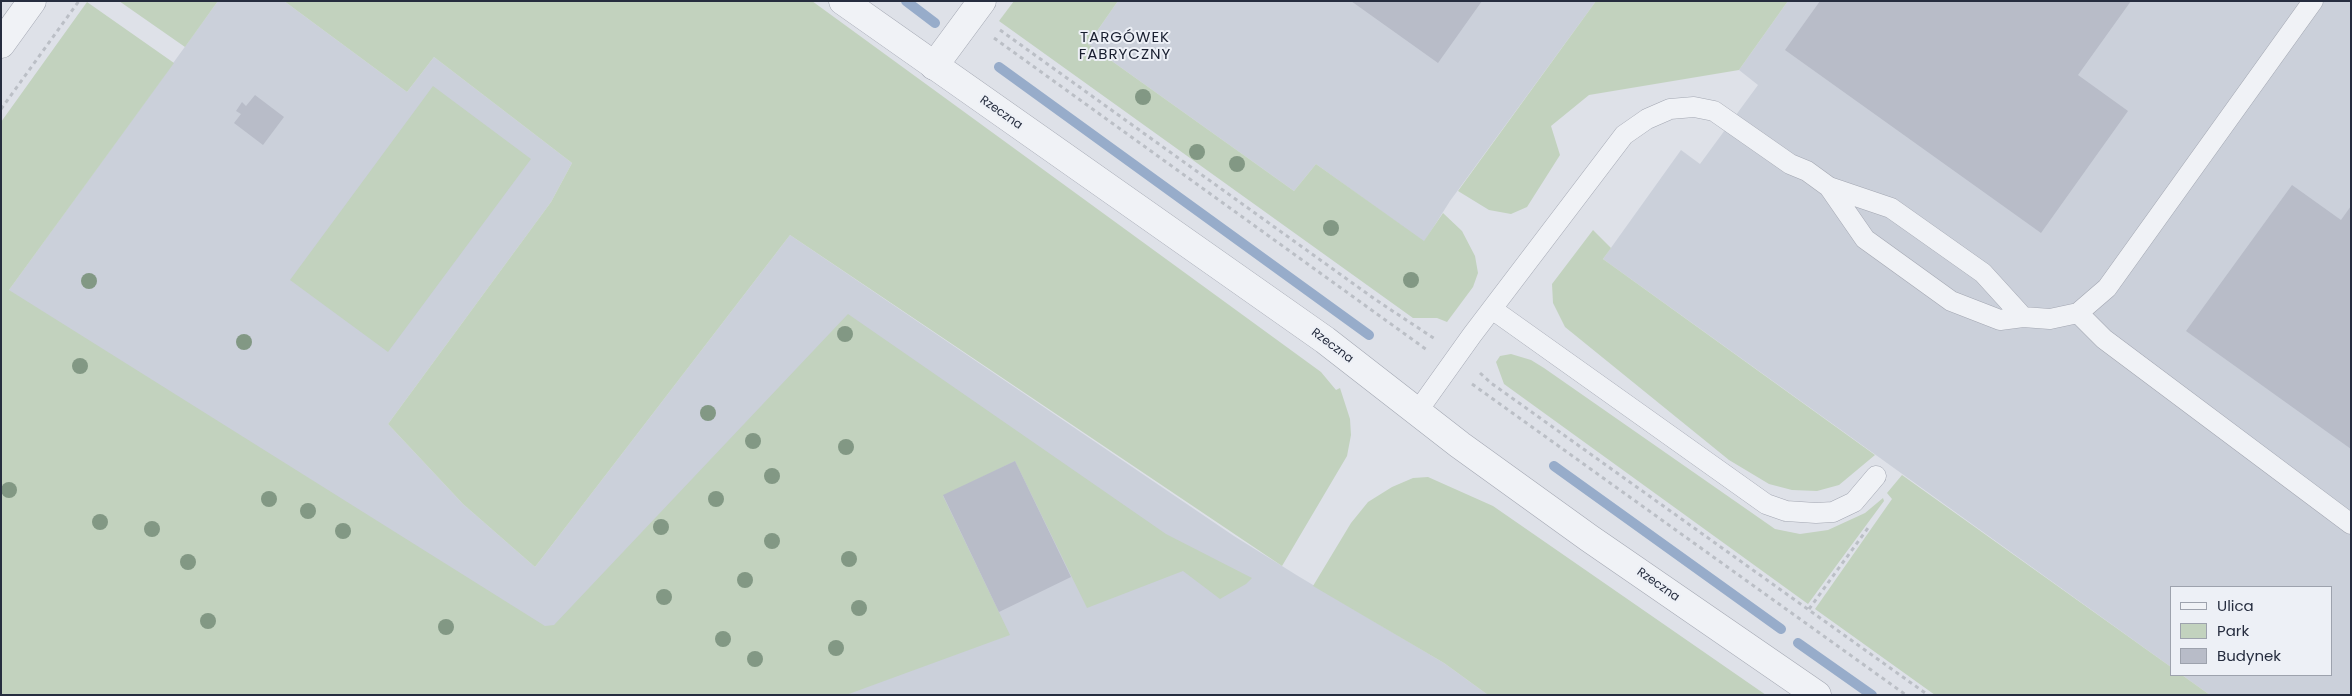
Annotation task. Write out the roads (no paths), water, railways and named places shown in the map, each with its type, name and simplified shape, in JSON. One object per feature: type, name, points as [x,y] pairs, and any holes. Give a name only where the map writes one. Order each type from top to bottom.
[{"type":"street","points":[[1,44],[32,1]]},
{"type":"street","name":"Rzeczna","points":[[843,1],[1325,340],[1417,412],[1581,532],[1817,695]]},
{"type":"street","points":[[934,66],[975,10]]},
{"type":"lane","points":[[1830,187],[1865,239],[1951,302],[2000,320],[2024,317],[2050,319],[2078,313],[2107,288],[2313,1]]},
{"type":"lane","points":[[1417,412],[1492,308],[1624,135],[1647,119],[1670,109],[1694,107],[1714,110],[1790,164],[1807,171],[1830,187],[1891,208],[1983,273],[2024,317]]},
{"type":"lane","points":[[1492,308],[1766,504],[1786,510],[1816,513],[1833,512],[1854,502],[1876,476]]},
{"type":"lane","points":[[2078,313],[2104,339],[2351,524]]},
{"type":"waterway","points":[[906,1],[935,23]]},
{"type":"waterway","points":[[999,67],[1369,335]]},
{"type":"waterway","points":[[1554,466],[1781,629]]},
{"type":"waterway","points":[[1798,643],[1872,695]]},
{"type":"district","name":"TARGÓWEK FABRYCZNY","points":[[1125,46]]}]
